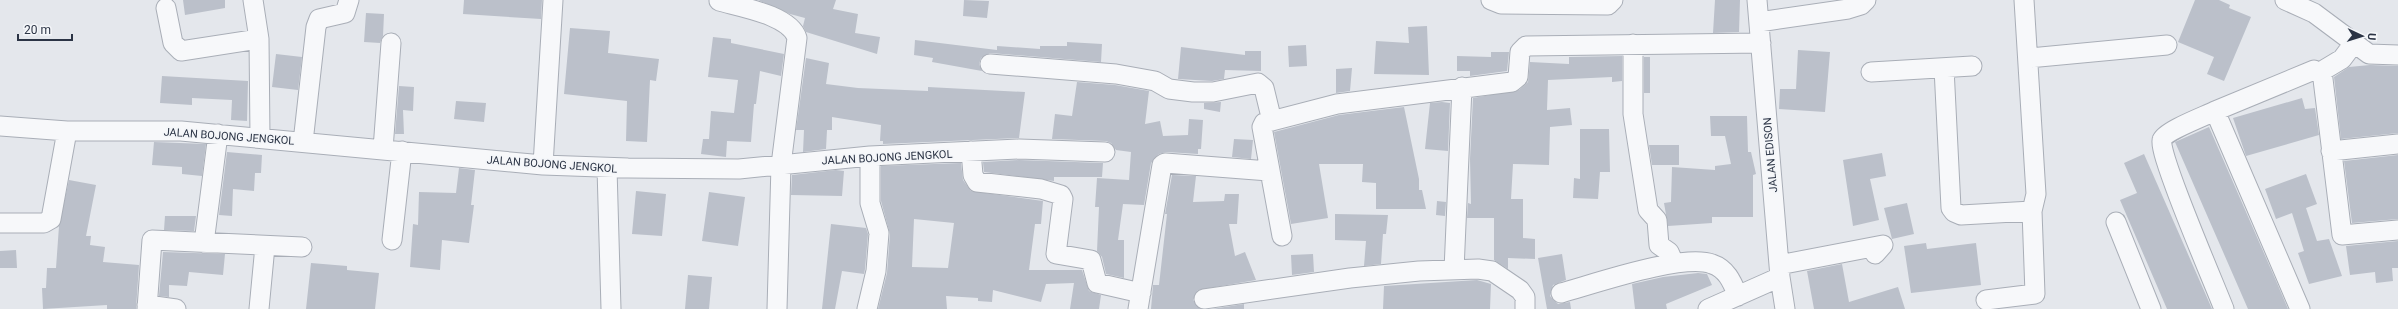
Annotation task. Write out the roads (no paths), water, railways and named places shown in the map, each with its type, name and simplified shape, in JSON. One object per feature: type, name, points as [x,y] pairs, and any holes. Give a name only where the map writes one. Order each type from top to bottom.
[{"type":"street","points":[[253,0],[259,39],[260,138]]},
{"type":"street","points":[[303,142],[316,27],[319,19],[345,13],[349,0]]},
{"type":"street","points":[[544,165],[553,0]]},
{"type":"street","points":[[719,0],[777,19],[790,26],[796,33],[797,38],[781,165],[777,309]]},
{"type":"street","points":[[1491,0],[1500,4],[1608,5],[1613,0]]},
{"type":"street","name":"JALAN EDISON","points":[[1757,0],[1762,43],[1780,271],[1785,309]]},
{"type":"street","points":[[1759,22],[1848,9],[1861,5],[1866,0]]},
{"type":"street","points":[[1986,300],[2035,294],[2032,211],[2036,194],[2029,58],[2024,0]]},
{"type":"street","points":[[2285,0],[2319,10],[2351,40],[2369,54],[2398,55]]},
{"type":"street","points":[[166,8],[173,43],[181,51],[259,39]]},
{"type":"street","points":[[2351,40],[2342,59],[2322,71],[2342,236],[2398,230]]},
{"type":"street","points":[[383,149],[391,43]]},
{"type":"street","points":[[1282,236],[1269,171],[1262,127],[1264,123],[1337,104],[1462,87],[1507,83],[1518,77],[1520,52],[1526,46],[1762,43]]},
{"type":"street","points":[[1633,44],[1633,114],[1648,210],[1657,220],[1659,245],[1669,252],[1674,263]]},
{"type":"street","points":[[2029,58],[2167,45]]},
{"type":"street","points":[[990,64],[1116,74],[1155,81],[1169,89],[1193,92],[1213,92],[1258,83],[1264,88],[1272,120]]},
{"type":"street","points":[[1871,72],[1972,66]]},
{"type":"street","points":[[1944,68],[1950,208],[1954,212],[1961,215],[2032,211]]},
{"type":"street","points":[[2224,309],[2168,168],[2161,143],[2162,138],[2171,132],[2215,112],[2228,104],[2314,70]]},
{"type":"street","points":[[1454,270],[1462,87]]},
{"type":"street","points":[[2215,112],[2300,309]]},
{"type":"street","name":"JALAN BOJONG JENGKOL","points":[[0,126],[67,131],[181,131],[544,165],[608,168],[739,169],[870,156],[1029,148],[1105,152]]},
{"type":"street","points":[[0,223],[44,223],[51,219],[67,131]]},
{"type":"street","points":[[204,244],[218,134]]},
{"type":"street","points":[[2332,151],[2398,144]]},
{"type":"street","points":[[392,240],[402,151]]},
{"type":"street","points":[[972,151],[973,176],[976,182],[1041,189],[1061,195],[1063,200],[1056,254],[1091,260],[1097,282],[1139,301],[1162,165],[1165,162],[1269,171]]},
{"type":"street","points":[[867,309],[876,271],[879,233],[870,203],[870,156]]},
{"type":"street","points":[[608,168],[611,309]]},
{"type":"street","points":[[2116,222],[2151,309]]},
{"type":"street","points":[[176,309],[147,307],[152,240],[204,244],[302,247]]},
{"type":"street","points":[[1708,309],[1738,296],[1780,271],[1883,244],[1875,254]]},
{"type":"street","points":[[259,309],[265,246]]},
{"type":"street","points":[[1561,293],[1690,260],[1712,264],[1722,270],[1729,278],[1738,296]]},
{"type":"street","points":[[1204,299],[1350,278],[1478,269],[1492,272],[1503,277],[1520,290],[1525,297],[1525,309]]}]
